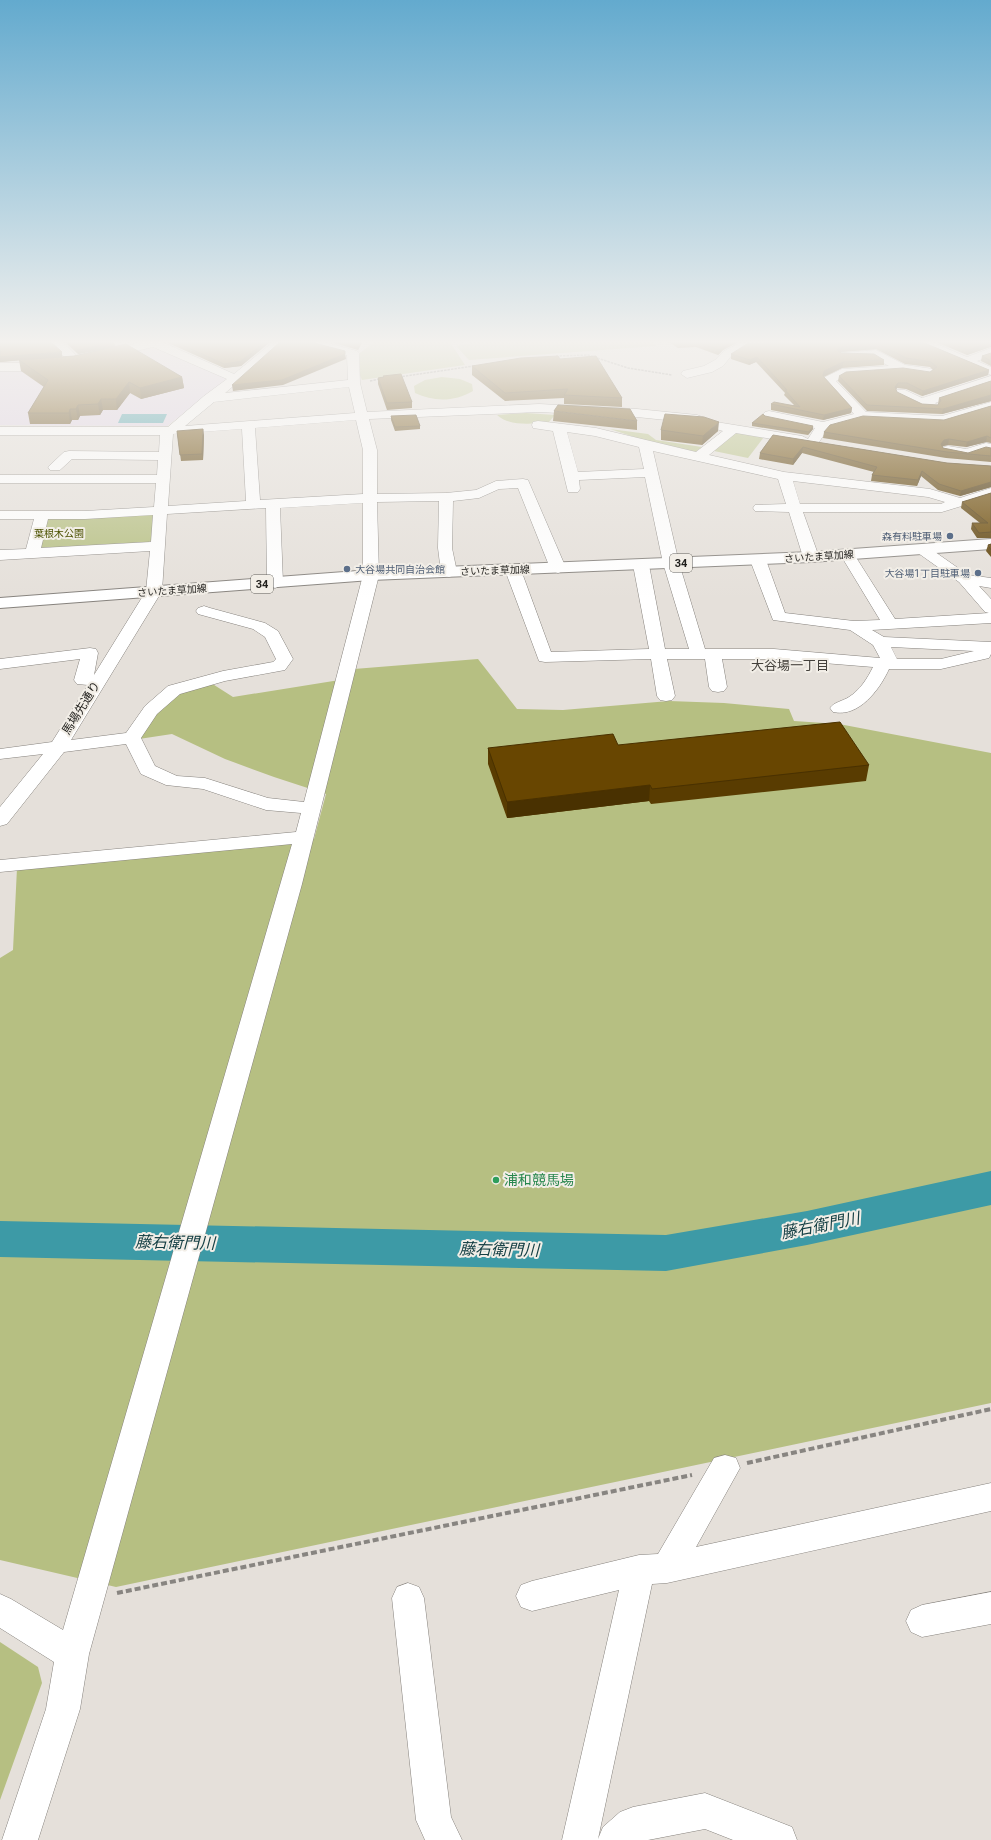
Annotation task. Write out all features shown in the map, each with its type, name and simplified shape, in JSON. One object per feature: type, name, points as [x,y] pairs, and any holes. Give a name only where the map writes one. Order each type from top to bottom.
[{"type":"main road","name":"さいたま草加線","points":[[0,603],[371,575],[758,560],[923,550],[991,544]]},
{"type":"street","points":[[154,591],[165,456],[169,431],[173,428]]},
{"type":"street","points":[[0,431],[169,431],[210,428]]},
{"type":"street","points":[[248,428],[253,504]]},
{"type":"street","points":[[20,1840],[63,1709],[72,1654],[292,884],[371,575],[370,450],[364,428]]},
{"type":"street","points":[[650,474],[572,483],[559,428],[596,432],[645,445],[784,476],[824,482],[930,493],[959,502]]},
{"type":"street","points":[[728,428],[828,444]]},
{"type":"street","points":[[812,442],[821,428]]},
{"type":"street","points":[[942,428],[941,446],[967,453],[989,448]]},
{"type":"street","points":[[698,457],[734,429]]},
{"type":"street","points":[[970,440],[989,448]]},
{"type":"street","points":[[645,445],[650,474],[671,563],[718,687]]},
{"type":"street","points":[[55,467],[69,454],[165,456]]},
{"type":"street","points":[[954,464],[968,466]]},
{"type":"street","points":[[784,476],[811,557]]},
{"type":"street","points":[[0,479],[163,479]]},
{"type":"street","points":[[0,515],[85,515],[370,498],[446,497],[479,494],[496,485],[523,483],[558,568]]},
{"type":"street","points":[[760,508],[942,508],[991,492]]},
{"type":"street","points":[[446,497],[445,548],[449,572]]},
{"type":"street","points":[[273,503],[275,583]]},
{"type":"street","points":[[32,553],[42,515]]},
{"type":"street","points":[[0,555],[158,546]]},
{"type":"street","points":[[923,550],[964,579],[991,609]]},
{"type":"street","points":[[847,554],[890,623]]},
{"type":"street","points":[[758,560],[779,618],[854,626],[991,618]]},
{"type":"street","points":[[641,565],[666,696]]},
{"type":"street","points":[[513,570],[545,657],[658,654],[774,654],[887,664],[941,664],[991,652]]},
{"type":"street","points":[[964,579],[991,583]]},
{"type":"street","name":"馬場先通り","points":[[0,820],[58,747],[154,591]]},
{"type":"street","points":[[0,754],[132,738],[151,710],[174,690],[223,676],[279,666],[285,659],[272,634],[259,626],[204,611]]},
{"type":"street","points":[[854,626],[880,642],[991,647]]},
{"type":"street","points":[[880,642],[887,664]]},
{"type":"street","points":[[0,664],[90,653],[83,680],[98,680]]},
{"type":"street","points":[[839,708],[859,699],[887,664]]},
{"type":"street","points":[[132,738],[148,770],[173,781],[206,784],[266,804],[311,808]]},
{"type":"street","points":[[0,866],[303,837]]},
{"type":"street","points":[[580,1840],[653,1569],[725,1468]]},
{"type":"street","points":[[532,1596],[991,1497]]},
{"type":"street","points":[[408,1598],[434,1820],[444,1840]]},
{"type":"street","points":[[922,1621],[991,1608]]},
{"type":"street","points":[[0,1610],[72,1654]]},
{"type":"street","points":[[616,1840],[633,1825],[705,1811],[775,1839]]},
{"type":"path","points":[[89,1598],[725,1468],[991,1409]]},
{"type":"green space","points":[[610,429],[648,434],[656,440],[702,447],[693,454]]},
{"type":"green space","points":[[736,432],[764,437],[748,458],[714,451]]},
{"type":"green space","name":"葉根木公園","points":[[150,514],[154,516],[152,540],[149,542],[40,548],[47,519]]},
{"type":"green space","name":"浦和競馬場","points":[[478,659],[517,709],[563,710],[669,701],[724,703],[789,709],[794,721],[839,724],[991,753],[991,1403],[116,1587],[0,1560],[0,958],[13,950],[17,868],[314,839],[326,794],[225,759],[172,734],[139,739],[154,715],[176,694],[211,683],[233,697],[352,678],[354,669]]},
{"type":"green space","points":[[0,1642],[38,1667],[42,1683],[0,1800]]},
{"type":"building","points":[[662,428],[712,428],[703,436],[661,430]]},
{"type":"building","points":[[783,428],[812,428],[809,432]]},
{"type":"building","points":[[828,428],[991,428],[991,438],[987,436],[967,442],[949,439],[944,440],[941,444],[943,448],[968,453],[986,447],[991,448],[991,456],[947,452],[824,432]]},
{"type":"building","points":[[203,429],[202,454],[180,455],[177,431]]},
{"type":"building","points":[[773,435],[947,463],[991,466],[991,482],[961,491],[939,484],[922,471],[918,480],[872,475],[877,467],[803,447],[793,459],[760,453]]},
{"type":"building","points":[[991,493],[991,532],[979,533],[972,523],[988,523],[962,502]]},
{"type":"building","points":[[840,722],[869,765],[652,789],[650,785],[507,802],[488,748],[613,734],[618,745]]},
{"type":"waterway","name":"藤右衛門川","points":[[0,1239],[666,1253],[807,1228],[991,1188]]},
{"type":"place","name":"森有料駐車場","points":[[950,536]]},
{"type":"place","name":"大谷場共同自治会館","points":[[347,569]]},
{"type":"place","name":"大谷場1丁目駐車場","points":[[978,573]]},
{"type":"place","name":"浦和競馬場","points":[[496,1180]]},
{"type":"district","name":"大谷場一丁目","points":[[790,665]]}]
